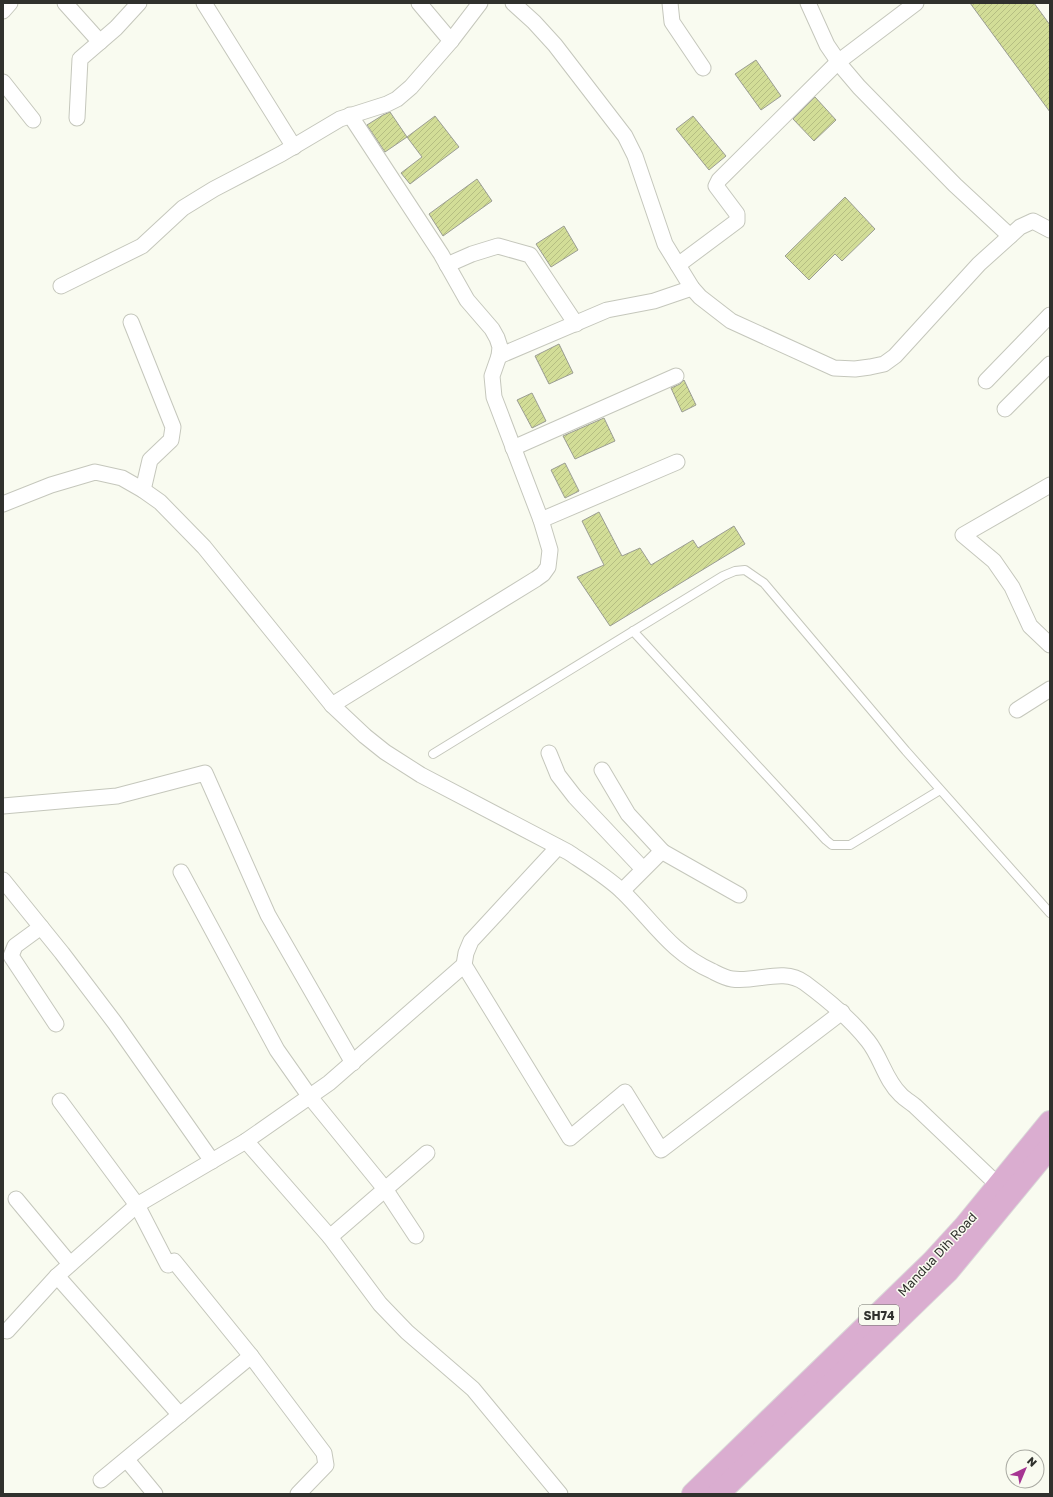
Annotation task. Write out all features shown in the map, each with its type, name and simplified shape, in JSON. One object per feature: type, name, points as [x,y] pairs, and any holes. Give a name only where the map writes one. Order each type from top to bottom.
[{"type":"main road","name":"Mandua Dih Road","points":[[693,1494],[933,1261],[1050,1122]]},
{"type":"main road","name":"Mandua Dih Road","points":[[718,1494],[948,1271],[1050,1148]]},
{"type":"street","points":[[3,11],[10,3]]},
{"type":"street","points":[[65,3],[100,42]]},
{"type":"street","points":[[77,118],[80,59],[100,42],[139,3]]},
{"type":"street","points":[[204,3],[294,147]]},
{"type":"street","points":[[419,3],[451,41]]},
{"type":"street","points":[[61,286],[142,246],[183,208],[214,189],[294,147],[340,119],[367,111],[397,99],[411,87],[451,41],[480,3]]},
{"type":"street","points":[[513,3],[534,22],[555,45],[625,136],[634,156],[665,244],[692,288],[700,297],[731,321],[834,368],[856,369],[884,364],[895,356],[979,264],[1020,227],[1033,221],[1050,230]]},
{"type":"street","points":[[670,3],[672,22],[703,68]]},
{"type":"street","points":[[808,3],[827,45],[838,62],[859,87],[950,179],[1010,236]]},
{"type":"street","points":[[678,265],[737,221],[736,214],[716,186],[719,180],[838,62],[916,3]]},
{"type":"street","points":[[3,82],[33,120]]},
{"type":"street","points":[[332,705],[543,574],[550,558],[550,550],[541,520],[494,397],[492,386],[493,370],[499,356],[500,347],[492,329],[467,300],[447,265],[350,115]]},
{"type":"street","points":[[447,265],[472,254],[498,246],[530,255],[576,324]]},
{"type":"street","points":[[499,356],[608,310],[654,301],[692,288]]},
{"type":"street","points":[[986,381],[1050,315]]},
{"type":"street","points":[[132,322],[173,427],[171,440],[150,460],[143,490]]},
{"type":"street","points":[[1005,409],[1050,364]]},
{"type":"street","points":[[513,448],[676,376]]},
{"type":"street","points":[[541,520],[677,462]]},
{"type":"street","points":[[3,504],[51,485],[95,472],[122,478],[143,490],[160,502],[204,547],[332,705],[365,736],[385,752],[421,775],[558,847],[588,865],[622,891],[672,946],[711,971],[732,979],[786,976],[796,977],[842,1012],[868,1041],[879,1057],[890,1081],[900,1094],[915,1106],[998,1185]]},
{"type":"street","points":[[1050,485],[962,535],[994,560],[1012,586],[1030,626],[1050,645]]},
{"type":"street","points":[[1017,710],[1050,689]]},
{"type":"street","points":[[549,753],[558,775],[575,797],[643,869]]},
{"type":"street","points":[[602,770],[628,814],[663,852],[739,895]]},
{"type":"street","points":[[3,806],[117,796],[205,773],[268,915],[353,1063]]},
{"type":"street","points":[[7,1331],[57,1276],[137,1206],[246,1141],[329,1084],[353,1063],[464,965],[466,953],[471,941],[558,847]]},
{"type":"street","points":[[622,891],[643,869],[663,852]]},
{"type":"street","points":[[181,872],[277,1050],[310,1097],[385,1188],[416,1236]]},
{"type":"street","points":[[3,880],[115,1023],[212,1161]]},
{"type":"street","points":[[41,927],[15,946],[11,956],[56,1024]]},
{"type":"street","points":[[464,965],[570,1138],[625,1092],[661,1150],[842,1012]]},
{"type":"street","points":[[60,1100],[137,1206],[171,1263],[251,1356],[324,1453],[326,1466],[298,1494]]},
{"type":"street","points":[[246,1141],[330,1237],[380,1304],[407,1332],[473,1389],[560,1494]]},
{"type":"street","points":[[330,1237],[426,1153]]},
{"type":"street","points":[[16,1199],[70,1264]]},
{"type":"street","points":[[57,1276],[180,1415]]},
{"type":"street","points":[[102,1480],[251,1356]]},
{"type":"street","points":[[127,1460],[155,1494]]},
{"type":"lane","points":[[433,754],[723,576],[735,571],[745,570],[753,574],[764,583],[940,790],[1050,913]]},
{"type":"lane","points":[[633,631],[832,845],[850,845],[940,790]]},
{"type":"building","points":[[970,3],[1034,3],[1050,25],[1050,112]]},
{"type":"building","points":[[756,60],[781,96],[761,110],[735,74]]},
{"type":"building","points":[[815,97],[836,120],[814,141],[793,119]]},
{"type":"building","points":[[390,112],[407,137],[385,152],[367,125]]},
{"type":"building","points":[[435,116],[459,147],[410,184],[401,173],[422,157],[407,137]]},
{"type":"building","points":[[693,116],[726,156],[709,170],[676,129]]},
{"type":"building","points":[[477,179],[492,201],[443,236],[429,214]]},
{"type":"building","points":[[845,197],[875,229],[842,261],[835,254],[809,280],[785,256]]},
{"type":"building","points":[[564,226],[578,250],[551,267],[536,244]]},
{"type":"building","points":[[559,344],[573,373],[549,384],[535,356]]},
{"type":"building","points":[[684,380],[696,405],[682,412],[671,388],[680,384]]},
{"type":"building","points":[[532,393],[546,421],[532,428],[517,400]]},
{"type":"building","points":[[604,418],[615,441],[575,459],[563,436]]},
{"type":"building","points":[[565,463],[579,491],[565,498],[551,470]]},
{"type":"building","points":[[599,512],[622,556],[640,548],[651,565],[693,540],[698,548],[734,526],[745,544],[610,626],[577,577],[604,565],[582,521]]}]
